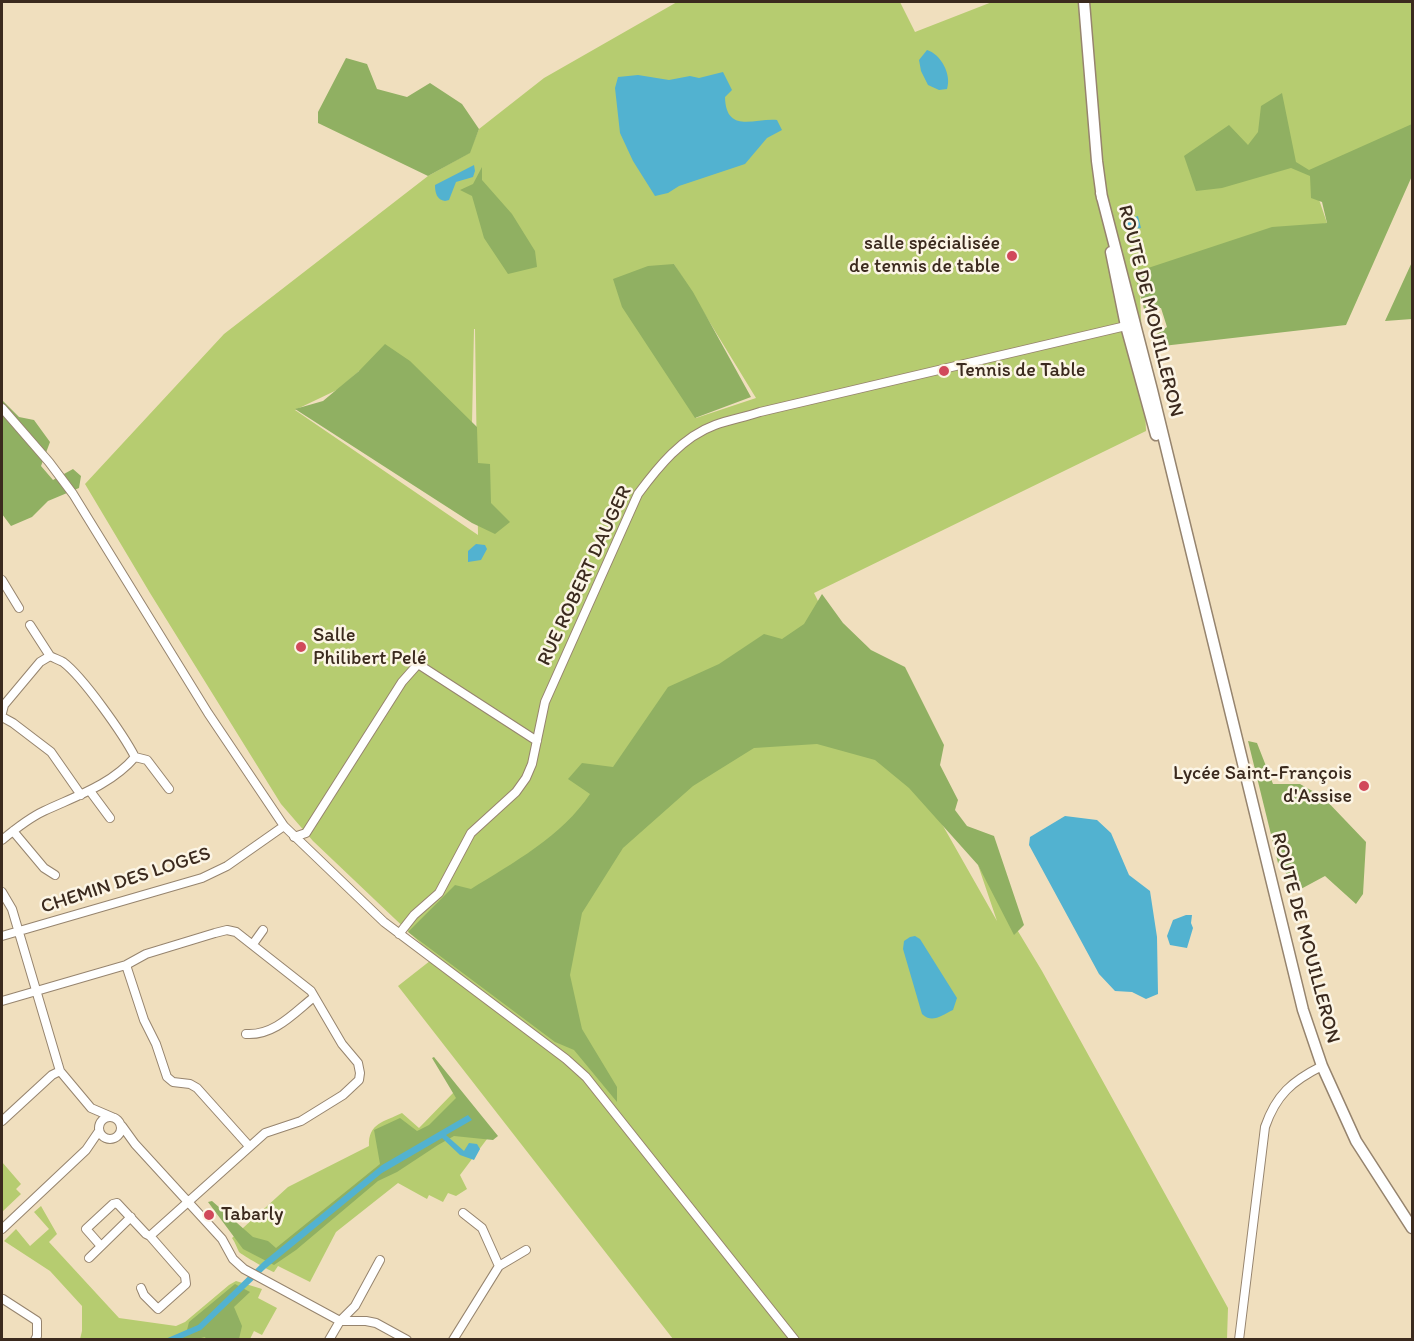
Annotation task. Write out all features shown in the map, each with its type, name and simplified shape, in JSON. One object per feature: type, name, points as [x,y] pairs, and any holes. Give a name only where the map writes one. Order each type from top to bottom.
[{"type":"street","points":[[1084,2],[1101,193]]},
{"type":"street","name":"ROUTE DE MOUILLERON","points":[[1101,193],[1152,390],[1303,1010],[1322,1066],[1356,1141],[1413,1226]]},
{"type":"street","name":"ROUTE DE MOUILLERON","points":[[1101,193],[1114,272],[1150,416],[1178,504]]},
{"type":"street","points":[[1131,306],[1128,325],[1141,367],[1152,390]]},
{"type":"street","name":"RUE ROBERT DAUGER","points":[[399,934],[414,915],[439,893],[471,833],[516,792],[526,778],[532,764],[545,702],[638,494],[655,472],[686,440],[713,425],[760,412],[1128,325]]},
{"type":"street","points":[[2,408],[49,462],[72,494],[208,713],[284,826],[384,922],[566,1059],[586,1077],[795,1340]]},
{"type":"street","points":[[2,580],[19,608]]},
{"type":"street","points":[[30,625],[50,656],[63,662],[79,678],[127,741],[135,757],[147,760],[169,789]]},
{"type":"street","points":[[50,656],[40,662],[4,705],[2,715],[51,752],[81,795]]},
{"type":"street","points":[[294,837],[306,833],[402,682],[418,664],[537,741]]},
{"type":"street","points":[[2,840],[44,811],[90,791],[129,764],[135,757]]},
{"type":"street","points":[[90,791],[110,818]]},
{"type":"street","name":"CHEMIN DES LOGES","points":[[2,936],[202,878],[227,866],[284,826]]},
{"type":"street","points":[[13,831],[44,868],[55,875]]},
{"type":"street","points":[[2,892],[12,909],[20,931],[60,1071],[91,1108],[100,1134],[135,1144]]},
{"type":"street","points":[[2,1001],[126,965],[146,954],[227,930],[236,932],[306,985],[342,1044],[358,1063],[360,1073],[358,1080],[343,1095],[301,1121],[273,1129],[249,1146],[150,1236]]},
{"type":"street","points":[[253,944],[263,930]]},
{"type":"street","points":[[126,965],[167,1077],[173,1082],[190,1084],[197,1088],[249,1146]]},
{"type":"street","points":[[246,1034],[270,1031],[314,997]]},
{"type":"street","points":[[1239,1340],[1264,1127],[1282,1093],[1302,1076],[1322,1066]]},
{"type":"street","points":[[2,1121],[52,1075],[60,1071]]},
{"type":"street","points":[[91,1108],[118,1120],[135,1144],[222,1239],[234,1259],[244,1269],[340,1321],[376,1323],[407,1340]]},
{"type":"street","points":[[2,1229],[86,1150],[102,1121],[112,1117]]},
{"type":"street","points":[[86,1150],[121,1133],[122,1126]]},
{"type":"street","points":[[101,1246],[86,1229],[113,1204],[117,1203],[185,1276],[186,1284],[158,1309],[144,1295],[141,1288]]},
{"type":"street","points":[[463,1213],[482,1228],[499,1266]]},
{"type":"street","points":[[89,1258],[131,1217]]},
{"type":"street","points":[[453,1340],[499,1266],[526,1250]]},
{"type":"street","points":[[329,1340],[340,1321],[355,1306],[380,1260]]},
{"type":"street","points":[[3,1299],[37,1321],[35,1340]]},
{"type":"green space","points":[[677,2],[900,2],[915,32],[992,2],[1412,2],[1412,130],[1311,176],[1327,223],[1139,271],[1146,431],[814,593],[837,639],[997,921],[978,865],[1042,971],[1228,1308],[1227,1339],[673,1339],[398,986],[435,957],[313,841],[281,804],[85,484],[224,334],[428,176],[469,153],[479,129],[544,78]],"holes":[[[674,264],[756,398],[696,418]],[[475,329],[478,535],[295,410],[339,389],[359,371],[472,423]]]},
{"type":"green space","points":[[346,58],[367,64],[377,89],[407,97],[430,83],[462,104],[479,129],[470,153],[428,176],[318,123],[318,112]]},
{"type":"green space","points":[[1282,93],[1296,162],[1309,170],[1412,124],[1412,176],[1346,325],[1154,347],[1151,338],[1167,327],[1161,308],[1144,309],[1135,276],[1139,271],[1272,227],[1327,223],[1322,202],[1311,198],[1310,176],[1291,168],[1222,188],[1196,191],[1184,156],[1229,125],[1248,145],[1258,132],[1261,106]]},
{"type":"green space","points":[[482,167],[482,180],[512,214],[535,251],[537,267],[508,274],[484,238],[472,196],[460,190],[473,184]]},
{"type":"green space","points":[[1412,262],[1412,319],[1385,321]]},
{"type":"green space","points":[[674,264],[693,292],[751,397],[695,418],[622,307],[613,279],[648,266]]},
{"type":"green space","points":[[385,344],[410,361],[477,427],[478,463],[490,464],[491,503],[510,522],[495,534],[472,523],[295,409],[323,401],[359,371]]},
{"type":"green space","points":[[2,400],[19,417],[34,420],[50,442],[41,466],[53,480],[73,469],[81,476],[79,488],[48,501],[32,517],[11,526],[2,514]]},
{"type":"green space","points":[[822,594],[843,623],[871,650],[905,667],[944,745],[940,765],[958,800],[955,810],[967,826],[994,836],[1024,925],[1014,935],[978,865],[909,788],[875,760],[817,744],[754,748],[693,786],[623,848],[582,913],[570,975],[582,1029],[617,1087],[617,1102],[574,1050],[555,1042],[408,932],[455,885],[471,889],[536,848],[566,823],[590,794],[568,779],[582,763],[613,767],[668,687],[719,664],[764,634],[782,639],[804,624]]},
{"type":"green space","points":[[1248,741],[1257,743],[1273,784],[1300,784],[1323,797],[1366,842],[1363,894],[1356,904],[1325,876],[1299,890],[1278,863]]},
{"type":"green space","points":[[434,1057],[498,1136],[493,1140],[454,1136],[438,1145],[397,1172],[378,1181],[296,1250],[274,1265],[243,1249],[208,1202],[212,1201],[253,1237],[268,1241],[276,1248],[380,1164],[374,1130],[400,1118],[417,1131],[429,1125],[456,1098],[432,1058]]},
{"type":"green space","points":[[454,1092],[493,1131],[460,1175],[467,1189],[456,1196],[448,1193],[443,1202],[429,1195],[427,1199],[398,1183],[336,1232],[310,1282],[278,1266],[274,1272],[271,1271],[239,1252],[232,1238],[288,1187],[369,1146],[371,1132],[378,1124],[402,1113],[419,1128]]},
{"type":"green space","points":[[2,1162],[21,1184],[16,1189],[21,1194],[2,1212]]},
{"type":"green space","points":[[41,1206],[57,1234],[49,1242],[119,1318],[176,1326],[185,1322],[236,1281],[262,1289],[258,1298],[277,1308],[262,1335],[254,1331],[250,1339],[80,1339],[82,1306],[50,1271],[4,1241],[16,1229],[30,1246],[49,1229],[34,1212]]},
{"type":"green space","points":[[235,1284],[250,1292],[234,1307],[242,1326],[239,1339],[206,1339],[205,1337],[179,1340],[186,1334],[189,1322]]},
{"type":"water","points":[[927,50],[941,60],[947,72],[947,89],[939,90],[928,85],[921,71],[919,60]]},
{"type":"water","points":[[723,72],[732,90],[725,97],[730,116],[743,122],[777,120],[782,130],[767,138],[745,164],[655,196],[633,161],[620,133],[615,88],[618,77],[638,75],[669,80],[690,76],[699,78]]},
{"type":"water","points":[[474,165],[473,177],[456,182],[449,200],[438,198],[435,185]]},
{"type":"water","points":[[1138,216],[1141,228],[1124,231],[1121,221]]},
{"type":"water","points":[[476,544],[485,545],[487,549],[481,560],[468,562],[468,551]]},
{"type":"water","points":[[1065,816],[1097,820],[1111,833],[1129,875],[1150,891],[1157,937],[1158,994],[1146,999],[1132,992],[1115,991],[1099,974],[1029,845],[1030,837]]},
{"type":"water","points":[[1192,915],[1193,928],[1187,948],[1170,945],[1167,936],[1173,920]]},
{"type":"water","points":[[915,936],[920,939],[957,998],[953,1010],[937,1018],[926,1017],[922,1014],[903,949],[904,941]]},
{"type":"water","points":[[468,1115],[472,1120],[446,1135],[464,1151],[469,1143],[477,1144],[480,1149],[474,1160],[460,1155],[442,1138],[382,1173],[265,1269],[201,1330],[180,1339],[163,1340],[198,1325],[263,1262],[382,1165]]},
{"type":"place","name":"salle spécialisée de tennis de table","points":[[1012,256]]},
{"type":"place","name":"Tennis de Table","points":[[944,371]]},
{"type":"place","name":"Salle Philibert Pelé","points":[[301,647]]},
{"type":"place","name":"Lycée Saint-François d'Assise","points":[[1364,786]]},
{"type":"place","name":"Tabarly","points":[[209,1215]]}]
